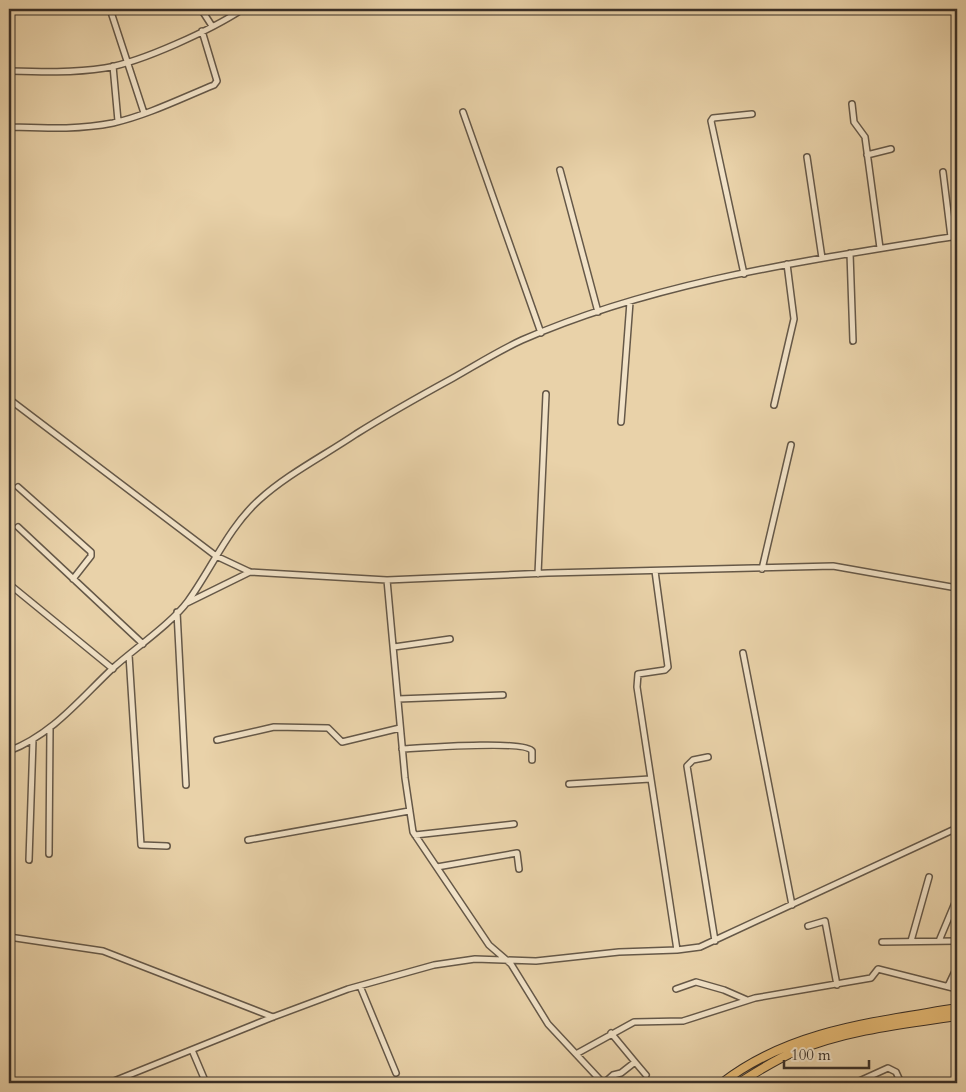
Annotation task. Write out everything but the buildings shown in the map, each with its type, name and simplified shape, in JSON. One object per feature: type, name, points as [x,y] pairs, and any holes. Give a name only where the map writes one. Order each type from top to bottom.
[{"type":"highway","points":[[722,1083],[784,1046],[818,1034],[850,1026],[957,1008]]},
{"type":"highway","points":[[739,1083],[771,1062],[796,1050],[832,1038],[876,1028],[957,1016]]},
{"type":"street","points":[[9,10],[61,9]]},
{"type":"street","points":[[110,9],[144,113]]},
{"type":"street","points":[[201,9],[212,26]]},
{"type":"street","points":[[9,71],[64,72],[128,62],[202,31],[243,9]]},
{"type":"street","points":[[9,127],[64,129],[118,121],[144,113],[216,83],[202,31]]},
{"type":"street","points":[[112,66],[118,121]]},
{"type":"street","points":[[852,104],[854,122],[864,134],[880,248]]},
{"type":"street","points":[[463,112],[541,333]]},
{"type":"street","points":[[744,274],[710,121],[713,118],[752,114]]},
{"type":"street","points":[[867,155],[891,149]]},
{"type":"street","points":[[807,157],[822,258]]},
{"type":"street","points":[[560,170],[598,312]]},
{"type":"street","points":[[187,603],[216,556],[247,512],[267,492],[380,419],[495,354],[541,333],[598,312],[690,285],[787,264],[954,236],[943,172]]},
{"type":"street","points":[[850,253],[853,342]]},
{"type":"street","points":[[774,405],[794,318],[787,264]]},
{"type":"street","points":[[621,422],[630,302]]},
{"type":"street","points":[[538,574],[546,394]]},
{"type":"street","points":[[9,399],[216,556],[250,572],[387,580],[834,566],[957,588]]},
{"type":"street","points":[[762,569],[791,445]]},
{"type":"street","points":[[18,487],[91,552],[91,556],[73,579]]},
{"type":"street","points":[[18,527],[142,644]]},
{"type":"street","points":[[655,571],[668,667],[666,670],[641,672],[637,676],[650,779],[677,950]]},
{"type":"street","points":[[9,751],[33,740],[50,729],[113,669],[187,603],[250,572]]},
{"type":"street","points":[[387,580],[402,749],[409,811],[415,835],[488,945],[511,964],[548,1024],[604,1083],[613,1074],[621,1072],[635,1062]]},
{"type":"street","points":[[9,584],[113,669]]},
{"type":"street","points":[[177,612],[186,785]]},
{"type":"street","points":[[394,647],[450,639]]},
{"type":"street","points":[[743,653],[792,905]]},
{"type":"street","points":[[129,655],[141,845],[167,846]]},
{"type":"street","points":[[398,699],[503,695]]},
{"type":"street","points":[[217,740],[274,727],[328,728],[342,742],[400,728]]},
{"type":"street","points":[[49,854],[50,729]]},
{"type":"street","points":[[29,860],[33,740]]},
{"type":"street","points":[[402,749],[495,745],[527,746],[532,751],[532,760]]},
{"type":"street","points":[[708,757],[693,760],[687,766],[715,940]]},
{"type":"street","points":[[569,784],[650,779]]},
{"type":"street","points":[[248,840],[409,811]]},
{"type":"street","points":[[415,835],[514,824]]},
{"type":"street","points":[[109,1083],[273,1017],[360,986],[449,962],[487,958],[536,961],[619,952],[692,950],[957,828]]},
{"type":"street","points":[[437,867],[517,853],[519,869]]},
{"type":"street","points":[[911,941],[929,877]]},
{"type":"street","points":[[939,941],[957,898]]},
{"type":"street","points":[[808,926],[825,921],[837,985]]},
{"type":"street","points":[[9,937],[103,951],[273,1017]]},
{"type":"street","points":[[882,942],[957,942]]},
{"type":"street","points":[[948,986],[957,967]]},
{"type":"street","points":[[576,1054],[634,1022],[682,1021],[748,1000],[871,978],[876,970],[881,968],[957,989]]},
{"type":"street","points":[[676,989],[696,982],[724,990],[748,1000]]},
{"type":"street","points":[[360,986],[396,1073]]},
{"type":"street","points":[[611,1033],[646,1074]]},
{"type":"street","points":[[192,1050],[206,1083]]},
{"type":"street","points":[[855,1083],[888,1068],[896,1072],[901,1083]]}]
